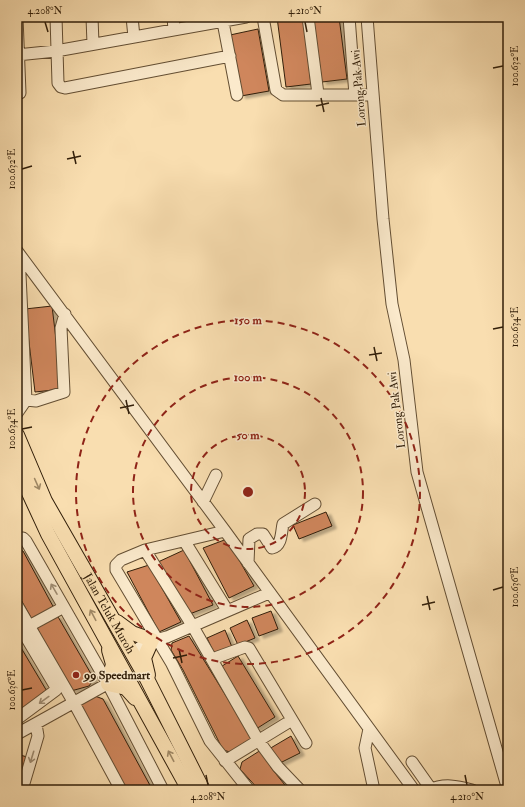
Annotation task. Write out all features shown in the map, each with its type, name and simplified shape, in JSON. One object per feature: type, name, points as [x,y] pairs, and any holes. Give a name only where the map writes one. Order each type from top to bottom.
[{"type":"main road","name":"Jalan Teluk Muroh","points":[[17,435],[45,501],[149,684],[203,790]]},
{"type":"main road","name":"Jalan Teluk Muroh","points":[[17,467],[48,534],[189,790]]},
{"type":"main road","points":[[109,615],[132,634],[154,639],[144,658],[149,684]]},
{"type":"main road","points":[[104,637],[113,664],[108,684],[121,686],[130,691],[148,714]]},
{"type":"main road","points":[[112,651],[119,654],[132,654],[126,674],[138,675],[149,684]]},
{"type":"street","points":[[17,17],[20,93]]},
{"type":"street","points":[[56,17],[58,83],[61,87],[65,88],[230,56]]},
{"type":"street","points":[[92,17],[93,44]]},
{"type":"street","points":[[132,17],[134,36]]},
{"type":"street","points":[[173,17],[174,30]]},
{"type":"street","points":[[18,55],[56,51],[174,30],[222,19],[246,17]]},
{"type":"street","points":[[263,17],[274,84],[276,90],[283,95],[373,95]]},
{"type":"street","points":[[308,17],[318,94]]},
{"type":"street","points":[[349,17],[355,95]]},
{"type":"street","name":"Lorong Pak Awi","points":[[367,17],[392,304],[404,360],[417,472],[508,790]]},
{"type":"street","points":[[222,19],[237,96]]},
{"type":"street","points":[[18,252],[225,531],[414,790]]},
{"type":"street","points":[[17,413],[26,400],[18,252]]},
{"type":"street","points":[[26,400],[36,401],[64,392],[60,328],[64,314]]},
{"type":"street","points":[[203,502],[216,476]]},
{"type":"street","points":[[248,563],[249,539],[257,534],[263,534],[272,548],[276,547],[279,544],[283,524],[315,504]]},
{"type":"street","points":[[225,531],[185,542],[145,550],[120,560],[116,565],[116,570],[154,639],[172,664],[210,741],[249,790]]},
{"type":"street","points":[[17,539],[23,538],[26,541],[108,684],[161,789]]},
{"type":"street","points":[[185,542],[227,610]]},
{"type":"street","points":[[145,550],[192,625],[258,740],[278,767],[300,790]]},
{"type":"street","points":[[132,654],[143,644],[154,639],[167,636],[269,593]]},
{"type":"street","points":[[17,605],[74,702],[121,790]]},
{"type":"street","points":[[29,626],[64,607]]},
{"type":"street","points":[[17,622],[56,690],[17,719]]},
{"type":"street","points":[[212,659],[245,647],[249,648],[306,743]]},
{"type":"street","points":[[17,734],[126,674]]},
{"type":"street","points":[[225,761],[292,720]]},
{"type":"street","points":[[22,790],[38,736],[36,724]]},
{"type":"street","points":[[369,730],[365,748],[374,790]]},
{"type":"street","points":[[412,762],[430,790],[454,785],[472,790]]},
{"type":"building","points":[[277,17],[303,17],[311,84],[286,87]]},
{"type":"building","points":[[313,17],[339,17],[347,79],[322,82]]},
{"type":"building","points":[[258,29],[269,91],[241,96],[230,35]]},
{"type":"building","points":[[52,306],[62,389],[35,392],[25,309]]},
{"type":"building","points":[[326,512],[332,526],[299,539],[293,525]]},
{"type":"building","points":[[227,539],[254,586],[229,598],[203,548]]},
{"type":"building","points":[[17,549],[23,551],[55,610],[33,621],[17,593]]},
{"type":"building","points":[[184,550],[213,605],[187,615],[158,562]]},
{"type":"building","points":[[149,565],[181,622],[159,632],[127,572]]},
{"type":"building","points":[[271,611],[278,629],[259,636],[252,618]]},
{"type":"building","points":[[57,615],[94,679],[89,686],[71,691],[36,626]]},
{"type":"building","points":[[247,620],[255,638],[238,645],[230,628]]},
{"type":"building","points":[[225,630],[232,647],[215,655],[207,638]]},
{"type":"building","points":[[189,636],[252,738],[230,752],[223,750],[183,670],[171,650],[172,643]]},
{"type":"building","points":[[17,641],[48,693],[21,710],[17,704]]},
{"type":"building","points":[[238,656],[275,717],[256,729],[219,668]]},
{"type":"building","points":[[95,696],[103,699],[152,789],[126,790],[79,705]]},
{"type":"building","points":[[291,736],[300,753],[278,764],[269,749]]},
{"type":"building","points":[[261,750],[272,769],[289,790],[259,790],[240,769],[242,762]]},
{"type":"building","points":[[17,754],[27,757],[17,790]]},
{"type":"place","name":"99 Speedmart","points":[[76,675]]}]
